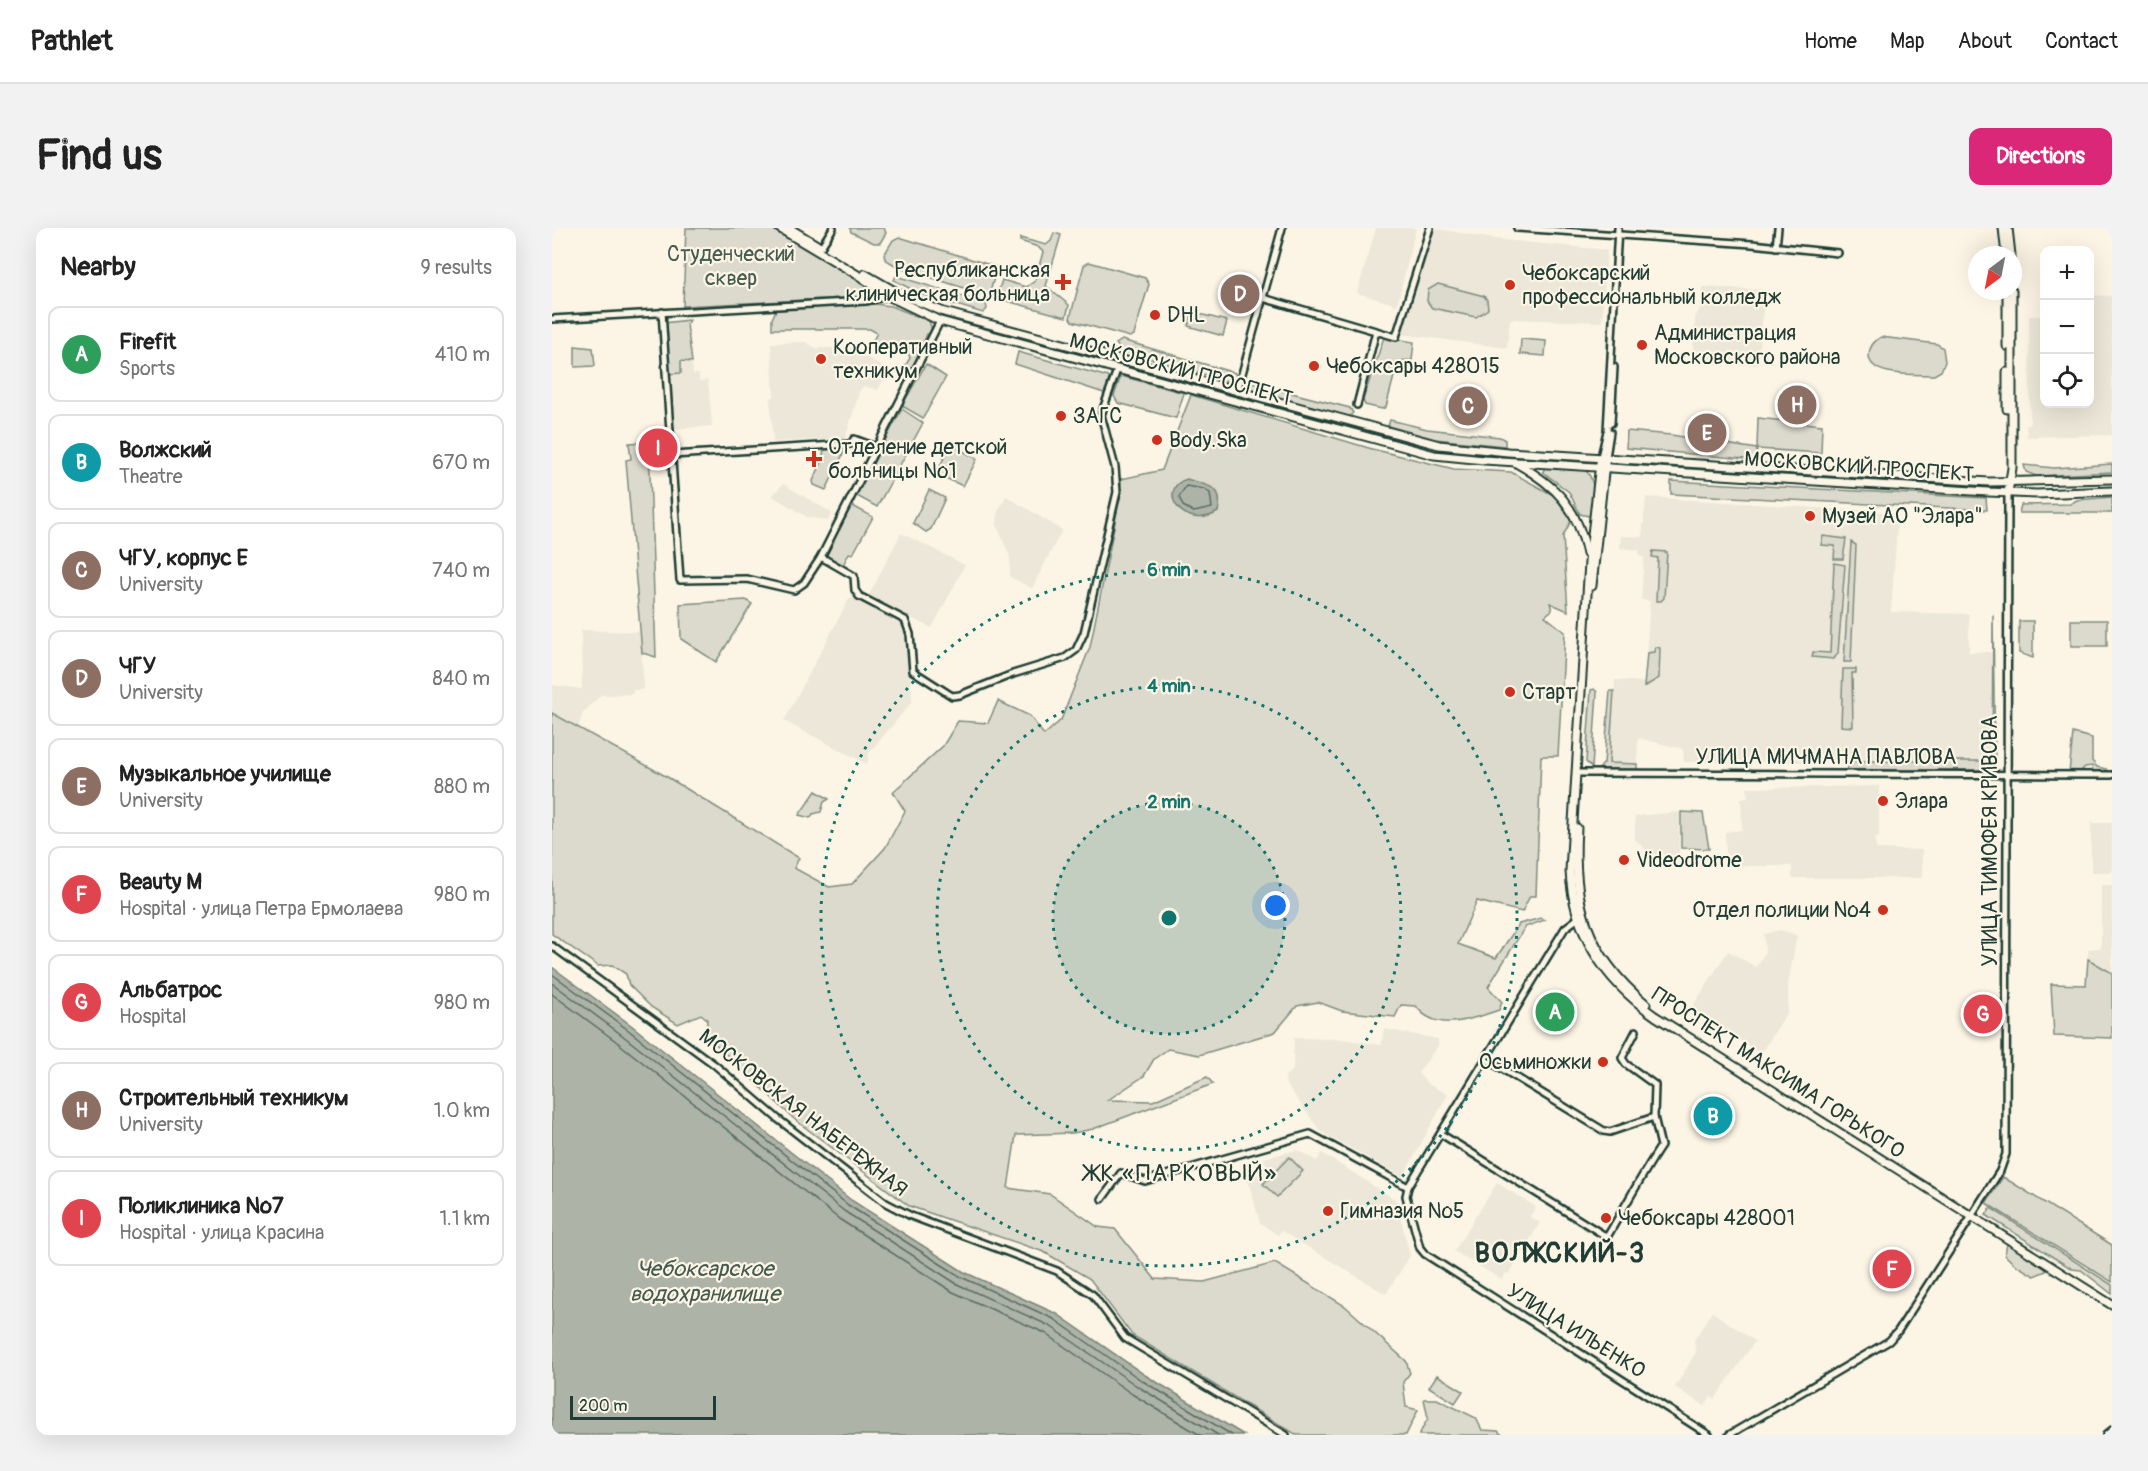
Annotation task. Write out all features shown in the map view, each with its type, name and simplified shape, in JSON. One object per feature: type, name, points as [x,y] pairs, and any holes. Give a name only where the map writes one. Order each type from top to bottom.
[{"type":"main road","name":"МОСКОВСКИЙ ПРОСПЕКТ","points":[[779,228],[940,321],[1434,455],[2008,493],[2112,491]]},
{"type":"main road","name":"МОСКОВСКИЙ ПРОСПЕКТ","points":[[789,228],[891,293],[944,312],[1438,445],[2009,482],[2112,479]]},
{"type":"main road","points":[[2003,228],[2007,246]]},
{"type":"main road","points":[[2008,228],[2008,246]]},
{"type":"main road","points":[[2008,493],[2010,300]]},
{"type":"main road","points":[[940,321],[944,312]]},
{"type":"main road","points":[[974,330],[973,326],[977,321]]},
{"type":"main road","points":[[1339,431],[1342,421]]},
{"type":"main road","points":[[1583,686],[1589,562],[1604,457]]},
{"type":"main road","points":[[1513,462],[1553,488],[1569,505],[1583,535],[1589,562]]},
{"type":"main road","points":[[1583,686],[1602,467]]},
{"type":"main road","name":"ПРОСПЕКТ МАКСИМА ГОРЬКОГО","points":[[1583,686],[1573,856],[1577,905],[1597,959],[1619,986],[1644,1005],[1753,1075],[2112,1300]]},
{"type":"main road","name":"ПРОСПЕКТ МАКСИМА ГОРЬКОГО","points":[[1973,1214],[2112,1305]]},
{"type":"street","points":[[821,247],[833,228]]},
{"type":"street","points":[[1238,392],[1282,228]]},
{"type":"street","points":[[1263,298],[1396,337],[1430,228]]},
{"type":"street","points":[[1517,228],[1838,253]]},
{"type":"street","points":[[1604,457],[1612,379],[1620,228]]},
{"type":"street","points":[[1776,247],[1778,228]]},
{"type":"street","points":[[552,319],[872,300],[891,293]]},
{"type":"street","points":[[662,312],[680,580],[747,579],[794,590],[804,583],[821,557],[940,321]]},
{"type":"street","points":[[1357,405],[1376,331]]},
{"type":"street","points":[[821,557],[854,576],[855,590],[859,596],[904,620],[909,627],[913,671],[952,696],[1065,658],[1076,650],[1084,633],[1117,492],[1115,466],[1101,415],[1117,370]]},
{"type":"street","points":[[672,455],[851,444],[854,439],[876,447]]},
{"type":"street","name":"УЛИЦА ТИМОФЕЯ КРИВОВА","points":[[1730,1435],[1889,1341],[1898,1331],[2000,1171],[2006,1154],[2008,493]]},
{"type":"street","name":"УЛИЦА МИЧМАНА ПАВЛОВА","points":[[1578,774],[2112,775]]},
{"type":"street","points":[[1102,1199],[1121,1173],[1145,1181],[1310,1134],[1408,1187],[1565,928],[1580,918]]},
{"type":"street","name":"МОСКОВСКАЯ НАБЕРЕЖНАЯ","points":[[552,946],[715,1065],[778,1119],[886,1203],[911,1216],[1057,1271],[1093,1295],[1125,1338],[1286,1435]]},
{"type":"street","points":[[1441,1134],[1607,1237],[1623,1212],[1628,1197],[1661,1146],[1654,1117],[1655,1085],[1626,1064],[1623,1058],[1636,1031]]},
{"type":"street","points":[[1486,1059],[1604,1131],[1610,1132],[1654,1117]]},
{"type":"street","name":"УЛИЦА ИЛЬЕНКО","points":[[1408,1187],[1406,1196],[1420,1248],[1425,1254],[1709,1435]]},
{"type":"street","points":[[2106,1435],[2112,1430]]},
{"type":"shaded area","points":[[1376,228],[1416,228],[1397,305],[1357,293]]},
{"type":"shaded area","name":"Чебоксарский профессиональный колледж","points":[[1433,228],[1494,239],[1607,250],[1602,322],[1510,319],[1507,348],[1401,334]]},
{"type":"shaded area","points":[[1703,287],[1765,290],[1758,365],[1692,363],[1695,318],[1702,304]]},
{"type":"shaded area","points":[[2094,295],[2112,296],[2112,435],[2027,437],[2026,425],[2030,425],[2029,316],[2040,316],[2040,408],[2094,408]]},
{"type":"shaded area","points":[[805,342],[816,348],[851,348],[888,370],[878,390],[864,386],[860,390],[845,439],[773,442],[770,398],[774,397],[771,343]]},
{"type":"shaded area","points":[[681,361],[692,362],[693,374],[699,374],[699,381],[708,380],[712,426],[673,429],[669,374],[681,373]]},
{"type":"shaded area","points":[[783,484],[832,513],[828,521],[807,517],[772,496]]},
{"type":"shaded area","points":[[1006,496],[1062,530],[1032,588],[1010,577],[1010,557],[997,525],[998,511]]},
{"type":"shaded area","name":"Элара","points":[[1646,497],[1898,513],[1891,612],[1969,614],[1969,652],[1993,652],[1989,761],[1684,762],[1683,749],[1638,738],[1637,764],[1609,763],[1615,680],[1644,682],[1650,601],[1641,600],[1644,557],[1639,556],[1639,550],[1620,548],[1621,536],[1642,537]]},
{"type":"shaded area","points":[[901,533],[965,565],[932,628],[868,597]]},
{"type":"shaded area","points":[[854,598],[904,622],[908,634],[912,702],[869,753],[867,764],[784,721],[849,599]]},
{"type":"shaded area","points":[[581,630],[640,632],[644,687],[641,690],[633,690],[633,694],[601,695],[583,713],[578,728],[552,713],[552,685],[582,689]]},
{"type":"shaded area","points":[[1879,786],[1879,837],[1875,838],[1876,849],[1922,850],[1922,878],[1792,878],[1792,866],[1727,866],[1725,832],[1742,830],[1741,798],[1748,798],[1747,788]]},
{"type":"shaded area","points":[[1680,812],[1679,855],[1653,857],[1635,839],[1635,816]]},
{"type":"shaded area","points":[[2091,823],[2112,823],[2112,872],[2091,872]]},
{"type":"shaded area","points":[[2101,885],[2112,885],[2112,1038],[2054,1036],[2051,984],[2087,985],[2088,949],[2101,948]]},
{"type":"shaded area","points":[[1780,930],[1797,935],[1788,985],[1788,1011],[1761,1054],[1691,1009],[1728,951],[1756,967],[1765,953],[1764,934]]},
{"type":"shaded area","points":[[1384,1029],[1438,1039],[1438,1046],[1418,1073],[1428,1084],[1448,1094],[1403,1177],[1321,1132],[1286,1084],[1285,1076],[1293,1070],[1294,1038],[1342,1039],[1381,1045]]},
{"type":"shaded area","name":"Гимназия №5","points":[[1297,1150],[1317,1161],[1322,1153],[1396,1200],[1410,1256],[1386,1294],[1281,1231],[1278,1235],[1260,1223],[1247,1177],[1263,1173],[1267,1168],[1264,1158]]},
{"type":"shaded area","points":[[1497,1183],[1536,1207],[1530,1217],[1540,1223],[1509,1274],[1506,1273],[1502,1280],[1454,1251]]},
{"type":"shaded area","points":[[1712,1312],[1755,1341],[1715,1399],[1711,1396],[1705,1406],[1675,1387],[1696,1352],[1694,1340]]},
{"type":"green space","name":"Студенческий сквер","points":[[686,228],[773,228],[867,285],[871,292],[866,297],[683,306]]},
{"type":"green space","points":[[850,228],[884,228],[886,233],[880,243],[874,243],[851,232]]},
{"type":"green space","points":[[1054,233],[1061,235],[1046,286],[1069,305],[1066,317],[996,298],[1002,280],[1026,287],[1035,281],[1043,252],[1038,247],[1020,241],[1020,238],[1046,245],[1051,241]]},
{"type":"green space","points":[[899,237],[997,267],[989,296],[898,267],[885,259],[884,255],[893,240]]},
{"type":"green space","points":[[1089,262],[1145,278],[1149,284],[1134,335],[1130,337],[1072,321],[1070,318],[1084,265]]},
{"type":"green space","points":[[896,276],[986,303],[987,309],[983,313],[920,294],[894,280]]},
{"type":"green space","points":[[1438,284],[1484,296],[1488,309],[1476,317],[1432,308],[1427,301],[1428,290]]},
{"type":"green space","points":[[875,304],[891,306],[929,321],[931,334],[927,334],[909,377],[901,373],[910,358],[908,353],[896,346],[892,352],[873,340],[877,333],[870,329],[772,329],[772,319],[776,310]]},
{"type":"green space","points":[[1192,312],[1227,321],[1223,336],[1188,326]]},
{"type":"green space","points":[[689,320],[687,324],[692,362],[681,361],[681,373],[669,374],[664,323]]},
{"type":"green space","points":[[977,325],[1336,423],[1335,425],[977,328]]},
{"type":"green space","points":[[1384,337],[1414,342],[1412,360],[1398,361],[1386,407],[1382,409],[1365,405],[1363,400]]},
{"type":"green space","points":[[1881,337],[1937,344],[1943,348],[1945,362],[1941,371],[1934,375],[1906,374],[1877,368],[1871,362],[1869,352],[1872,344]]},
{"type":"green space","points":[[1521,339],[1546,341],[1545,356],[1520,354]]},
{"type":"green space","points":[[1122,340],[1235,373],[1239,379],[1232,383],[1121,350],[1116,344]]},
{"type":"green space","points":[[575,346],[593,348],[595,366],[575,367]]},
{"type":"green space","points":[[1018,352],[1112,378],[1107,394],[1015,364]]},
{"type":"green space","points":[[926,364],[946,377],[923,418],[904,407],[903,404]]},
{"type":"green space","points":[[1121,376],[1184,393],[1176,418],[1118,403],[1114,396]]},
{"type":"green space","points":[[1249,382],[1350,408],[1353,413],[1349,417],[1247,389]]},
{"type":"green space","points":[[1191,395],[1372,449],[1454,469],[1511,472],[1555,496],[1571,521],[1563,536],[1568,611],[1550,603],[1552,610],[1545,616],[1565,632],[1558,756],[1541,756],[1536,896],[1530,896],[1522,912],[1477,901],[1458,944],[1496,958],[1519,924],[1541,918],[1545,920],[1525,927],[1488,987],[1502,1002],[1499,1010],[1466,1020],[1444,1022],[1424,1015],[1416,1006],[1401,1005],[1395,1017],[1342,1011],[1318,1002],[1297,1006],[1275,1032],[1199,1055],[1168,1049],[1154,1059],[1144,1076],[1108,1100],[1153,1101],[1207,1077],[1213,1084],[1093,1129],[1073,1133],[1016,1135],[1008,1188],[1050,1194],[1098,1227],[1115,1229],[1155,1279],[1204,1282],[1275,1263],[1345,1306],[1406,1361],[1410,1373],[1403,1382],[1406,1407],[1418,1410],[1406,1435],[1297,1435],[1132,1335],[1090,1279],[1044,1252],[909,1206],[794,1119],[707,1036],[707,1019],[701,1014],[678,1024],[651,1007],[629,985],[626,974],[612,965],[598,966],[552,934],[552,713],[669,778],[799,858],[794,868],[829,887],[852,884],[885,848],[905,811],[893,792],[943,746],[958,721],[988,723],[998,701],[1030,716],[1044,735],[1061,720],[1090,647],[1120,497],[1121,479],[1162,470]]},
{"type":"green space","points":[[902,409],[923,423],[877,507],[857,496],[857,493]]},
{"type":"green space","points":[[1758,418],[1822,425],[1821,453],[1757,449]]},
{"type":"green space","points":[[1390,420],[1427,429],[1500,437],[1505,440],[1505,446],[1435,439],[1388,426]]},
{"type":"green space","points":[[1348,426],[1442,449],[1587,462],[1459,454],[1347,428]]},
{"type":"green space","points":[[1627,431],[1671,435],[1757,449],[1756,460],[1626,448]]},
{"type":"green space","points":[[649,442],[656,657],[642,653],[626,460],[631,459],[629,443]]},
{"type":"green space","points":[[951,444],[977,459],[963,486],[936,474]]},
{"type":"green space","points":[[843,447],[845,450],[826,490],[814,485],[813,481],[822,462],[824,448]]},
{"type":"green space","points":[[1612,461],[1999,485],[1999,487],[1612,463]]},
{"type":"green space","points":[[2112,464],[2112,472],[2036,476],[2026,472],[2024,465],[2054,468]]},
{"type":"green space","points":[[1545,467],[1585,470],[1589,474],[1593,485],[1593,498],[1589,516],[1580,514],[1569,492],[1543,472]]},
{"type":"green space","points":[[1671,481],[1986,498],[1987,510],[1671,494]]},
{"type":"green space","points":[[929,490],[945,498],[931,529],[926,532],[913,523]]},
{"type":"green space","points":[[2112,497],[2112,513],[2019,513],[2021,505],[2070,504],[2077,500]]},
{"type":"green space","points":[[851,505],[873,517],[853,554],[849,553],[843,565],[824,555]]},
{"type":"green space","points":[[1823,536],[1846,539],[1843,559],[1834,559],[1835,546],[1821,545]]},
{"type":"green space","points":[[1851,542],[1856,545],[1851,662],[1844,662]]},
{"type":"green space","points":[[1653,551],[1667,552],[1664,598],[1661,601],[1656,601],[1658,558],[1652,557]]},
{"type":"green space","points":[[1834,563],[1845,565],[1838,653],[1834,659],[1812,657],[1813,652],[1830,653]]},
{"type":"green space","points":[[746,600],[752,604],[716,662],[681,639],[680,604]]},
{"type":"green space","points":[[1993,615],[1995,770],[1847,770],[1850,761],[1992,761]]},
{"type":"green space","points":[[2071,620],[2107,620],[2107,646],[2071,646]]},
{"type":"green space","points":[[2019,621],[2033,621],[2033,658],[2019,653]]},
{"type":"green space","points":[[1655,647],[1660,648],[1659,678],[1644,687],[1647,653],[1654,652]]},
{"type":"green space","points":[[1843,669],[1856,669],[1856,673],[1852,673],[1853,727],[1841,726]]},
{"type":"green space","points":[[1594,689],[1597,692],[1592,768],[1586,762],[1591,690]]},
{"type":"green space","points":[[1610,691],[1614,691],[1609,763],[1637,764],[1637,770],[1598,770],[1604,763]]},
{"type":"green space","points":[[2073,733],[2092,738],[2092,761],[2097,767],[2107,769],[2107,773],[2093,772],[2092,766],[2085,767],[2079,773],[2069,773]]},
{"type":"green space","points":[[816,791],[829,799],[824,802],[821,812],[813,814],[810,818],[799,815]]},
{"type":"green space","points":[[1681,812],[1703,813],[1709,849],[1681,848]]},
{"type":"green space","points":[[2088,959],[2112,973],[2112,1038],[2054,1036],[2051,984],[2086,985]]},
{"type":"green space","points":[[1289,1157],[1303,1171],[1277,1197],[1263,1184]]},
{"type":"green space","points":[[2003,1177],[2112,1245],[2112,1282],[1986,1203]]},
{"type":"green space","points":[[1991,1208],[2112,1285],[2112,1294],[2081,1270],[2072,1269],[1986,1215]]},
{"type":"green space","points":[[2007,1243],[2045,1266],[2046,1271],[2034,1276],[2014,1264],[2005,1255]]},
{"type":"green space","points":[[1437,1375],[1463,1391],[1455,1403],[1429,1387]]},
{"type":"green space","points":[[1424,1399],[1437,1399],[1476,1418],[1482,1430],[1498,1431],[1502,1435],[1419,1435],[1428,1418]]},
{"type":"water","points":[[1187,479],[1207,485],[1216,491],[1219,496],[1218,512],[1205,517],[1194,517],[1177,507],[1173,491],[1178,484]]},
{"type":"water","name":"Чебоксарское водохранилище","points":[[552,967],[631,1025],[851,1200],[964,1272],[1057,1314],[1145,1375],[1244,1435],[552,1435]]},
{"type":"place","name":"Республиканская клиническая больница","points":[[1063,282]]},
{"type":"place","name":"Чебоксарский профессиональный колледж","points":[[1510,285]]},
{"type":"place","name":"ЧГУ","points":[[1240,294]]},
{"type":"place","name":"DHL","points":[[1155,315]]},
{"type":"place","name":"Администрация Московского района","points":[[1642,345]]},
{"type":"place","name":"Кооперативный техникум","points":[[821,359]]},
{"type":"place","name":"Чебоксары 428015","points":[[1314,366]]},
{"type":"place","name":"Строительный техникум","points":[[1797,405]]},
{"type":"place","name":"ЧГУ, корпус Е","points":[[1468,406]]},
{"type":"place","name":"ЗАГС","points":[[1061,416]]},
{"type":"place","name":"Музыкальное училище","points":[[1707,433]]},
{"type":"place","name":"Body.Ska","points":[[1157,440]]},
{"type":"place","name":"Поликлиника №7","points":[[658,448]]},
{"type":"place","name":"Отделение детской больницы №1","points":[[814,459]]},
{"type":"place","name":"Музей АО \"Элара\"","points":[[1810,516]]},
{"type":"place","name":"Старт","points":[[1510,692]]},
{"type":"place","name":"Элара","points":[[1883,801]]},
{"type":"place","name":"Videodrome","points":[[1624,860]]},
{"type":"place","name":"Отдел полиции №4","points":[[1883,910]]},
{"type":"place","name":"Firefit","points":[[1555,1012]]},
{"type":"place","name":"Альбатрос","points":[[1983,1014]]},
{"type":"place","name":"Осьминожки","points":[[1603,1062]]},
{"type":"place","name":"Волжский","points":[[1713,1116]]},
{"type":"place","name":"Гимназия №5","points":[[1328,1211]]},
{"type":"place","name":"Чебоксары 428001","points":[[1606,1218]]},
{"type":"place","name":"Beauty M","points":[[1892,1269]]},
{"type":"district","name":"ЖК «ПАРКОВЫЙ»","points":[[1181,1173]]},
{"type":"district","name":"ВОЛЖСКИЙ-3","points":[[1560,1253]]}]
